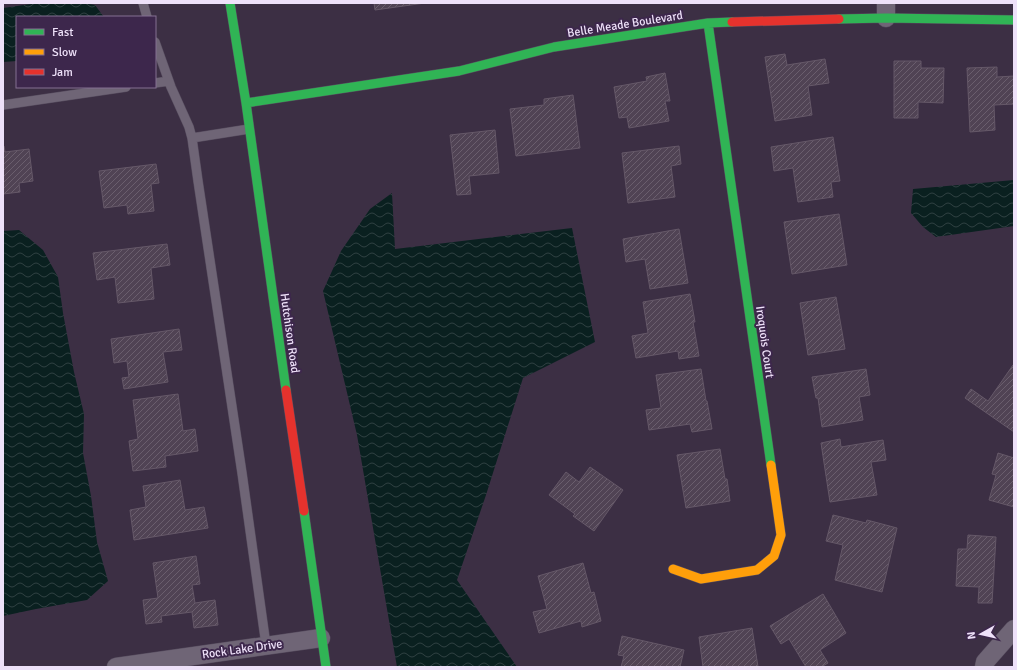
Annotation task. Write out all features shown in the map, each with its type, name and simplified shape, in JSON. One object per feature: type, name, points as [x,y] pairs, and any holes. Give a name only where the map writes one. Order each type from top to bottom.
[{"type":"street","name":"Hutchison Road","points":[[230,3],[246,103],[326,667]]},
{"type":"street","name":"Belle Meade Boulevard","points":[[246,103],[459,71],[554,47],[708,23],[886,11],[1014,20]]},
{"type":"street","name":"Iroquois Court","points":[[673,569],[701,579],[757,570],[774,556],[781,535],[708,23]]},
{"type":"street","points":[[984,667],[985,662],[1014,629]]},
{"type":"street","name":"Rock Lake Drive","points":[[116,667],[321,638]]},
{"type":"lane","points":[[143,3],[147,16]]},
{"type":"lane","points":[[156,45],[192,138],[266,645]]},
{"type":"lane","points":[[156,83],[169,81]]},
{"type":"lane","points":[[3,104],[119,88]]},
{"type":"lane","points":[[192,138],[249,129]]},
{"type":"water","points":[[38,3],[83,3],[95,5],[103,16],[16,16],[16,61],[3,62],[3,8]]},
{"type":"water","points":[[1014,180],[1014,226],[936,237],[923,227],[911,213],[913,189]]},
{"type":"water","points":[[392,193],[395,249],[572,228],[595,342],[523,378],[457,580],[517,667],[397,667],[357,435],[323,291],[341,251],[370,209]]},
{"type":"water","points":[[19,230],[43,250],[58,277],[74,372],[84,414],[83,453],[91,496],[97,542],[108,581],[87,600],[3,616],[3,231]]},
{"type":"building","points":[[374,3],[425,3],[375,10]]},
{"type":"building","points":[[785,54],[787,65],[825,59],[829,83],[808,86],[812,115],[775,121],[765,57]]},
{"type":"building","points":[[894,61],[921,61],[921,68],[944,68],[943,103],[918,102],[918,118],[894,118]]},
{"type":"building","points":[[997,67],[997,77],[1014,76],[1014,104],[994,105],[995,130],[970,132],[967,68]]},
{"type":"building","points":[[665,73],[670,101],[665,101],[669,121],[629,128],[627,117],[619,118],[614,87],[647,81],[646,77]]},
{"type":"building","points":[[573,95],[580,148],[516,156],[510,109],[544,105],[544,99]]},
{"type":"building","points":[[495,130],[499,173],[469,176],[471,194],[457,195],[450,135]]},
{"type":"building","points":[[833,137],[840,181],[831,182],[833,197],[798,202],[793,168],[774,171],[771,147]]},
{"type":"building","points":[[3,146],[5,152],[29,149],[33,181],[19,183],[20,192],[3,194]]},
{"type":"building","points":[[679,146],[681,164],[671,166],[675,197],[628,203],[622,153]]},
{"type":"building","points":[[156,164],[159,183],[151,184],[154,211],[128,214],[127,205],[104,208],[99,171]]},
{"type":"building","points":[[839,214],[847,265],[792,274],[784,222]]},
{"type":"building","points":[[679,229],[688,283],[650,289],[645,259],[626,262],[623,239]]},
{"type":"building","points":[[167,244],[170,265],[151,268],[154,299],[118,303],[115,277],[97,280],[93,253]]},
{"type":"building","points":[[690,294],[699,356],[679,359],[678,351],[636,358],[632,336],[648,333],[643,302]]},
{"type":"building","points":[[836,297],[845,349],[808,355],[800,303]]},
{"type":"building","points":[[179,329],[182,350],[163,352],[168,382],[124,389],[122,378],[129,377],[127,361],[114,363],[111,339]]},
{"type":"building","points":[[1013,365],[1014,432],[965,398],[971,389],[988,401]]},
{"type":"building","points":[[701,369],[712,429],[692,432],[690,424],[649,430],[646,410],[661,408],[656,375]]},
{"type":"building","points":[[866,369],[870,395],[859,397],[863,420],[822,427],[818,398],[816,398],[812,377]]},
{"type":"building","points":[[178,394],[183,431],[195,429],[198,451],[165,456],[166,467],[133,471],[129,441],[138,439],[133,400]]},
{"type":"building","points":[[840,439],[841,447],[883,440],[886,460],[871,462],[877,495],[830,502],[821,443]]},
{"type":"building","points":[[720,449],[725,479],[727,479],[730,501],[686,508],[677,455]]},
{"type":"building","points":[[998,453],[1014,458],[1014,507],[989,500],[996,475],[992,474]]},
{"type":"building","points":[[590,467],[623,490],[594,531],[573,516],[575,514],[549,495],[566,472],[579,482]]},
{"type":"building","points":[[180,480],[185,510],[204,507],[208,528],[134,540],[130,510],[146,507],[143,486]]},
{"type":"building","points":[[833,515],[866,523],[867,520],[897,528],[882,592],[835,580],[843,545],[826,541]]},
{"type":"building","points":[[968,535],[996,537],[992,603],[978,603],[979,587],[956,586],[958,549],[967,549]]},
{"type":"building","points":[[196,556],[200,584],[192,585],[195,603],[215,600],[218,625],[194,628],[192,612],[161,616],[162,622],[146,624],[143,600],[158,598],[153,563]]},
{"type":"building","points":[[583,563],[591,593],[594,592],[601,621],[582,627],[581,621],[539,633],[533,612],[547,609],[538,576]]},
{"type":"building","points":[[823,594],[846,633],[820,650],[828,663],[821,667],[806,667],[789,639],[781,644],[770,626]]},
{"type":"building","points":[[752,628],[758,667],[703,667],[699,637]]},
{"type":"building","points":[[622,636],[684,650],[680,667],[621,667],[624,656],[618,655]]},
{"type":"traffic: fast","points":[[230,3],[246,103],[286,390]]},
{"type":"traffic: fast","points":[[839,19],[886,18],[1014,20]]},
{"type":"traffic: fast","points":[[246,103],[459,71],[554,47],[708,23],[732,22]]},
{"type":"traffic: fast","points":[[708,23],[771,465]]},
{"type":"traffic: fast","points":[[304,511],[326,667]]},
{"type":"traffic: slow","points":[[673,569],[701,579],[757,570],[774,556],[781,535],[771,465]]},
{"type":"traffic: jam","points":[[732,22],[839,19]]},
{"type":"traffic: jam","points":[[286,390],[304,511]]}]
